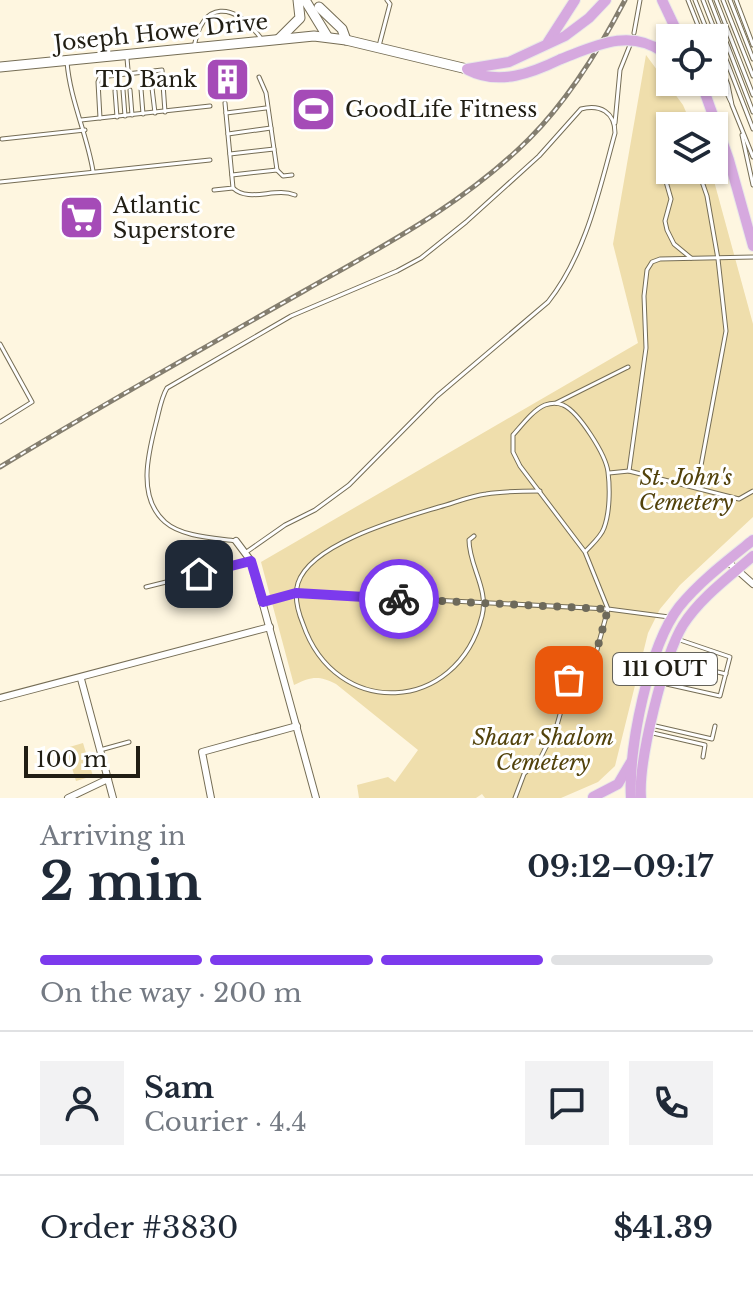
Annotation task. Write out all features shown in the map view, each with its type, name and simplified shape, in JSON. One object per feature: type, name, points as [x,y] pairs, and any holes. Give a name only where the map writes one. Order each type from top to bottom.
[{"type":"main road","points":[[279,39],[300,18],[298,0]]},
{"type":"main road","points":[[305,0],[327,36]]},
{"type":"main road","points":[[548,42],[575,0]]},
{"type":"main road","points":[[467,69],[523,57],[573,31],[606,0]]},
{"type":"main road","points":[[662,0],[673,24]]},
{"type":"main road","points":[[318,3],[327,20],[327,36]]},
{"type":"main road","points":[[318,3],[342,29],[346,40]]},
{"type":"main road","name":"Joseph Howe Drive","points":[[0,67],[327,36],[467,69]]},
{"type":"main road","points":[[467,69],[480,76],[502,78],[533,71],[617,39],[645,43],[656,49]]},
{"type":"main road","points":[[706,96],[729,160],[753,246]]},
{"type":"main road","points":[[731,558],[753,534]]},
{"type":"main road","points":[[592,798],[636,795],[632,760],[654,657],[672,618],[693,593],[753,540]]},
{"type":"main road","name":"111 OUT","points":[[636,795],[650,729],[676,639],[691,614],[753,556]]},
{"type":"main road","points":[[592,798],[618,784],[632,760]]},
{"type":"street","points":[[236,541],[251,561],[316,798]]},
{"type":"street","points":[[731,558],[736,571],[753,584]]},
{"type":"street","points":[[0,698],[270,627]]},
{"type":"street","points":[[81,679],[113,798]]},
{"type":"street","points":[[211,798],[202,752],[297,726]]},
{"type":"street","points":[[68,798],[108,779]]},
{"type":"lane","points":[[379,47],[390,4],[387,0]]},
{"type":"lane","points":[[634,33],[640,0]]},
{"type":"lane","points":[[688,0],[697,24]]},
{"type":"lane","points":[[695,0],[704,24]]},
{"type":"lane","points":[[703,0],[753,129]]},
{"type":"lane","points":[[710,0],[753,112]]},
{"type":"lane","points":[[716,0],[753,95]]},
{"type":"lane","points":[[723,0],[753,76]]},
{"type":"lane","points":[[733,0],[753,45]]},
{"type":"lane","points":[[733,0],[753,59]]},
{"type":"lane","points":[[194,47],[198,27],[205,16],[219,10],[236,12],[262,40]]},
{"type":"lane","points":[[245,553],[285,525],[331,500],[349,485],[437,396],[548,302],[561,285],[593,214],[615,133],[622,61],[630,44]]},
{"type":"lane","points":[[127,54],[129,82]]},
{"type":"lane","points":[[67,60],[68,81],[85,130],[93,171]]},
{"type":"lane","points":[[100,118],[100,77],[151,71],[162,70],[165,112]]},
{"type":"lane","points":[[151,71],[152,80]]},
{"type":"lane","points":[[140,73],[140,81]]},
{"type":"lane","points":[[122,75],[122,82]]},
{"type":"lane","points":[[113,76],[114,83]]},
{"type":"lane","points":[[259,77],[266,93],[277,170],[283,176],[292,175]]},
{"type":"lane","points":[[728,85],[732,105]]},
{"type":"lane","points":[[152,88],[155,113]]},
{"type":"lane","points":[[141,89],[143,114]]},
{"type":"lane","points":[[123,90],[125,116]]},
{"type":"lane","points":[[130,90],[132,115]]},
{"type":"lane","points":[[115,91],[117,117]]},
{"type":"lane","points":[[728,96],[753,157]]},
{"type":"lane","points":[[236,541],[175,529],[163,521],[151,499],[146,480],[147,458],[167,388],[291,316],[421,258],[539,156],[581,109],[605,110],[617,100]]},
{"type":"lane","points":[[225,103],[233,188],[248,195],[280,190],[295,195]]},
{"type":"lane","points":[[81,120],[210,106]]},
{"type":"lane","points":[[226,113],[268,108]]},
{"type":"lane","points":[[605,110],[615,123]]},
{"type":"lane","points":[[228,134],[271,128]]},
{"type":"lane","points":[[2,139],[85,130]]},
{"type":"lane","points":[[742,131],[745,158],[753,185]]},
{"type":"lane","points":[[230,154],[274,149]]},
{"type":"lane","points":[[0,182],[210,160]]},
{"type":"lane","points":[[232,175],[277,170]]},
{"type":"lane","points":[[668,184],[671,199],[665,221],[674,244],[691,258]]},
{"type":"lane","points":[[697,487],[726,331],[718,259],[703,184]]},
{"type":"lane","points":[[214,190],[233,188]]},
{"type":"lane","points":[[629,471],[646,348],[644,296],[647,270],[652,262],[660,259],[753,257]]},
{"type":"lane","points":[[0,344],[32,402],[0,422]]},
{"type":"lane","points":[[515,798],[524,774],[539,761],[557,725],[571,676],[595,657],[608,609],[585,552],[520,466],[513,452],[513,435],[537,409],[556,403],[628,367]]},
{"type":"lane","points":[[556,403],[566,406],[589,434],[600,449],[608,473],[604,529],[585,552]]},
{"type":"lane","points":[[608,473],[629,471],[739,499],[753,491]]},
{"type":"lane","points":[[474,536],[469,540],[470,560],[484,604],[475,636],[453,669],[420,689],[385,694],[354,686],[325,664],[304,630],[296,593],[303,572],[333,548],[395,519],[483,494],[540,491]]},
{"type":"lane","points":[[146,587],[251,561]]},
{"type":"lane","points":[[263,602],[296,593],[608,609],[663,614],[672,618]]},
{"type":"lane","points":[[662,683],[720,696],[730,657],[676,639]]},
{"type":"lane","points":[[668,660],[726,674]]},
{"type":"lane","points":[[650,729],[712,739],[715,726]]},
{"type":"lane","points":[[650,729],[705,745],[703,757]]},
{"type":"lane","points":[[100,750],[129,742]]},
{"type":"green space","points":[[646,55],[656,69],[656,96],[676,96],[686,112],[656,112],[656,184],[715,184],[753,324],[753,517],[680,585],[660,609],[648,633],[615,766],[598,782],[561,798],[485,798],[482,794],[476,798],[359,798],[357,785],[388,777],[395,782],[418,750],[336,684],[315,678],[294,685],[261,562],[638,343],[613,244]]},
{"type":"green space","points":[[83,743],[93,776],[76,781],[66,748]]},
{"type":"railway","points":[[0,467],[393,240],[478,184],[529,139],[570,91],[625,0]]},
{"type":"way so far","points":[[399,599],[608,609],[595,657],[569,680]]},
{"type":"place","name":"TD Bank","points":[[228,79]]},
{"type":"place","name":"GoodLife Fitness","points":[[314,109]]},
{"type":"place","name":"Atlantic Superstore","points":[[82,218]]},
{"type":"route","points":[[199,574],[251,561],[263,602],[296,593],[399,599]]},
{"type":"park label","name":"St. John's Cemetery","points":[[686,490]]},
{"type":"park label","name":"Shaar Shalom Cemetery","points":[[543,750]]}]
